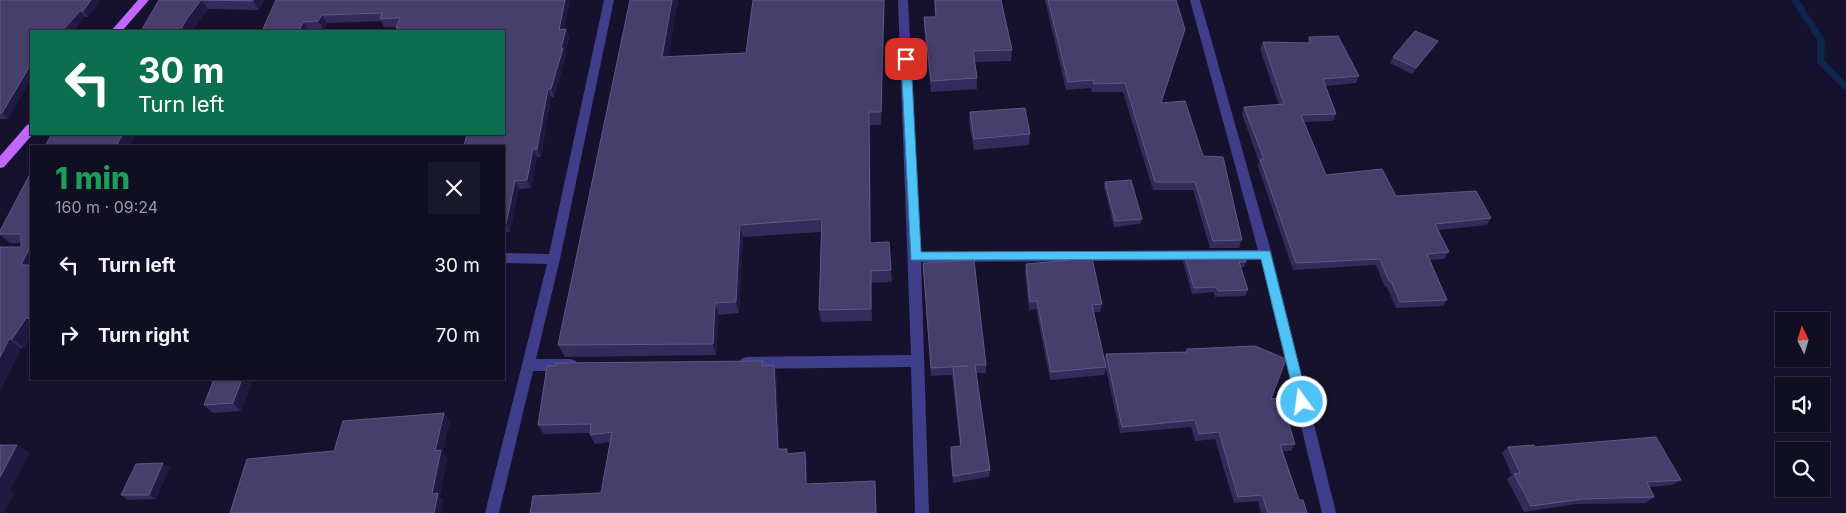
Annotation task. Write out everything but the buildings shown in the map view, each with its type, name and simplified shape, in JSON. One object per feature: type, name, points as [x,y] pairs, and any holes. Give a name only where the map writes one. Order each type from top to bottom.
[{"type":"main road","points":[[117,30],[144,0]]},
{"type":"main road","points":[[0,164],[30,129]]},
{"type":"street","points":[[492,513],[554,259],[610,0]]},
{"type":"street","points":[[904,0],[915,257],[922,513]]},
{"type":"street","points":[[1195,0],[1266,255],[1329,513]]},
{"type":"street","points":[[915,257],[1266,255]]},
{"type":"street","points":[[505,258],[554,259]]},
{"type":"street","points":[[728,363],[917,361]]},
{"type":"street","points":[[529,365],[589,364]]},
{"type":"waterway","points":[[1795,0],[1821,40],[1820,61],[1846,87]]},
{"type":"route","points":[[906,59],[915,257],[1266,255],[1302,402]]}]
